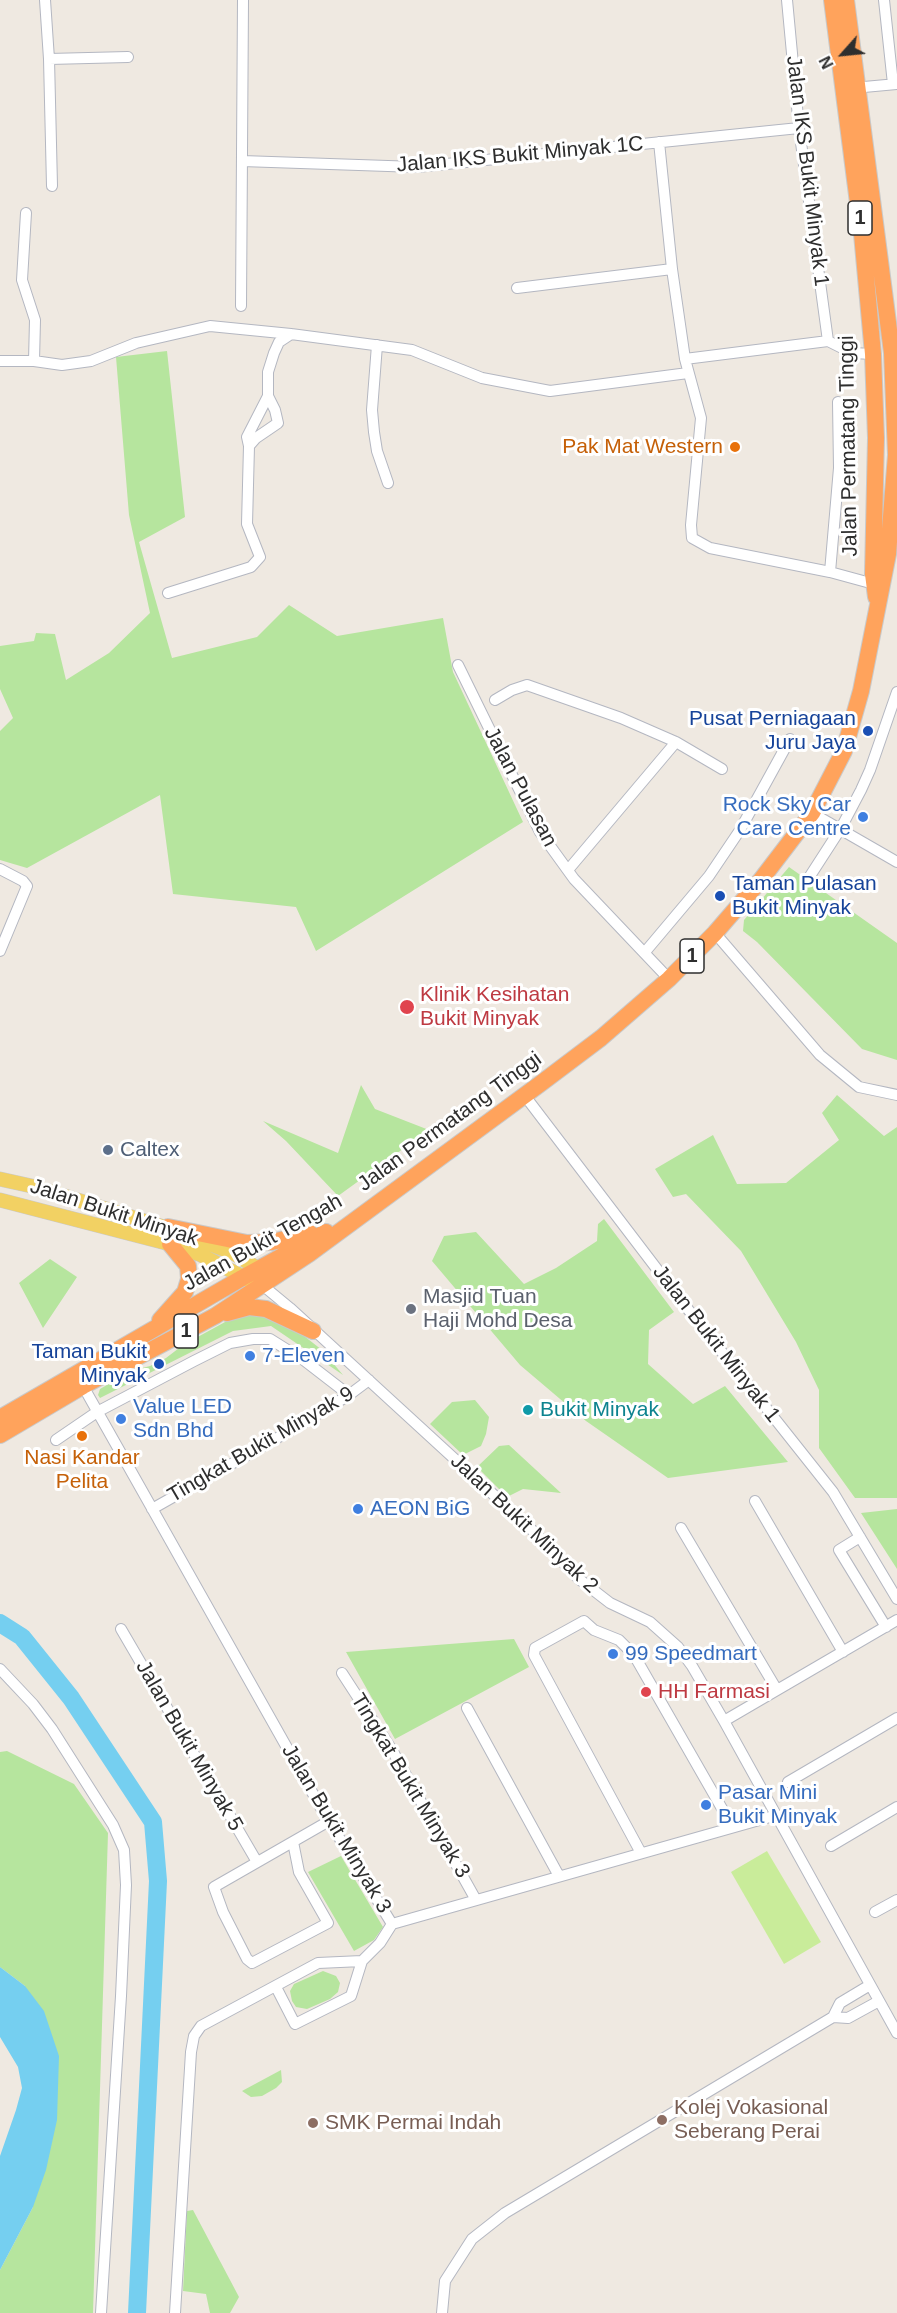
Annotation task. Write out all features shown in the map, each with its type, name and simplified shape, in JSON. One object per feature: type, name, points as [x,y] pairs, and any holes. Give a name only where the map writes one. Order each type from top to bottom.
[{"type":"highway","name":"Jalan Permatang Tinggi","points":[[364,1214],[601,1038],[669,979],[715,933],[760,881],[812,813],[844,751],[861,691],[885,575],[895,499],[896,448],[892,353],[849,88],[832,0]]},
{"type":"highway","name":"Jalan Permatang Tinggi","points":[[846,0],[849,88],[873,354],[876,446],[873,553],[877,607]]},
{"type":"highway","points":[[169,1235],[260,1243],[312,1233],[364,1214]]},
{"type":"highway","name":"Jalan Bukit Tengah","points":[[0,1435],[83,1386],[215,1316],[264,1277],[309,1254],[364,1214]]},
{"type":"highway","points":[[148,1334],[185,1292],[189,1279],[188,1266],[169,1235]]},
{"type":"highway","name":"Jalan Bukit Tengah","points":[[0,1418],[242,1278],[264,1277]]},
{"type":"highway","points":[[215,1316],[249,1307],[266,1309],[313,1331]]},
{"type":"main road","points":[[876,446],[896,448]]},
{"type":"main road","name":"Jalan Bukit Minyak","points":[[0,1179],[36,1186],[169,1235],[242,1278]]},
{"type":"main road","name":"Jalan Bukit Minyak","points":[[0,1200],[169,1235],[233,1253],[264,1277]]},
{"type":"street","points":[[45,0],[52,186]]},
{"type":"street","points":[[241,306],[243,0]]},
{"type":"street","name":"Jalan IKS Bukit Minyak 1","points":[[787,0],[799,128],[828,341]]},
{"type":"street","points":[[849,88],[895,84],[884,0]]},
{"type":"street","points":[[49,59],[128,57]]},
{"type":"street","name":"Jalan IKS Bukit Minyak 1C","points":[[242,161],[417,167],[799,128]]},
{"type":"street","points":[[659,142],[672,269],[685,359],[701,418],[691,525],[693,538],[710,548],[830,572],[874,584]]},
{"type":"street","points":[[26,213],[22,280],[35,320],[34,361]]},
{"type":"street","points":[[517,288],[672,269]]},
{"type":"street","points":[[0,361],[34,361],[62,365],[91,361],[136,343],[210,326],[378,345],[426,354],[482,378],[550,391],[688,373]]},
{"type":"street","points":[[249,446],[256,438],[278,423],[268,396],[268,372],[273,353],[279,342],[291,334]]},
{"type":"street","points":[[685,359],[828,341],[852,353],[873,354]]},
{"type":"street","points":[[378,345],[372,410],[377,451],[388,483]]},
{"type":"street","points":[[168,593],[251,567],[260,557],[247,524],[249,446],[247,437],[268,396]]},
{"type":"street","points":[[830,572],[839,468],[838,402]]},
{"type":"street","name":"Jalan Pulasan","points":[[458,665],[536,825],[568,870],[669,979]]},
{"type":"street","points":[[495,700],[512,690],[527,685],[621,718],[676,742],[722,769]]},
{"type":"street","points":[[810,876],[840,828],[870,770],[897,692]]},
{"type":"street","points":[[645,952],[709,876],[740,830],[790,739]]},
{"type":"street","points":[[568,870],[676,742]]},
{"type":"street","points":[[812,813],[897,862]]},
{"type":"street","points":[[0,869],[23,880],[27,886],[0,951]]},
{"type":"street","points":[[715,933],[820,1055],[859,1087],[897,1095]]},
{"type":"street","name":"Jalan Bukit Minyak 1","points":[[525,1096],[679,1298],[833,1492],[897,1599]]},
{"type":"street","name":"Jalan Bukit Minyak 2","points":[[264,1277],[313,1331],[532,1530],[579,1579],[609,1603],[650,1622],[678,1647],[692,1666],[724,1721],[897,2032]]},
{"type":"street","points":[[56,1440],[98,1412],[230,1343],[253,1339],[270,1339],[305,1361],[349,1395]]},
{"type":"street","name":"Tingkat Bukit Minyak 9","points":[[152,1509],[349,1395],[369,1380]]},
{"type":"street","name":"Jalan Bukit Minyak 3","points":[[83,1386],[329,1821],[392,1924],[777,1815]]},
{"type":"street","points":[[755,1501],[843,1652]]},
{"type":"street","points":[[681,1528],[777,1690]]},
{"type":"street","points":[[860,1537],[839,1550],[886,1627]]},
{"type":"street","points":[[724,1721],[897,1620]]},
{"type":"street","name":"Jalan Bukit Minyak 2","points":[[641,1853],[534,1655],[535,1648],[585,1621],[594,1630],[619,1640],[634,1655],[732,1827]]},
{"type":"street","name":"Jalan Bukit Minyak 5","points":[[121,1629],[257,1862]]},
{"type":"street","points":[[0,1669],[33,1704],[52,1729],[114,1825],[124,1850],[126,1886],[121,1996],[101,2313]]},
{"type":"street","name":"Tingkat Bukit Minyak 3","points":[[342,1672],[392,1750],[476,1900]]},
{"type":"street","points":[[466,1708],[559,1876]]},
{"type":"street","points":[[788,1782],[897,1718]]},
{"type":"street","points":[[831,1846],[897,1807]]},
{"type":"street","points":[[293,1842],[299,1872],[328,1923],[252,1963],[247,1959],[223,1912],[214,1887],[329,1821]]},
{"type":"street","points":[[875,1912],[897,1899]]},
{"type":"street","points":[[276,1987],[295,2024],[351,1996],[362,1960],[380,1943],[392,1924]]},
{"type":"street","points":[[175,2313],[191,2052],[194,2036],[201,2026],[318,1963],[362,1960]]},
{"type":"street","points":[[442,2313],[445,2281],[472,2239],[505,2213],[833,2017],[840,2003],[870,1985]]},
{"type":"street","points":[[833,2017],[848,2018],[879,2001]]},
{"type":"green space","points":[[167,351],[185,517],[139,542],[172,658],[257,637],[289,605],[337,636],[443,618],[453,672],[523,822],[316,951],[296,907],[173,894],[160,795],[27,868],[0,860],[0,731],[13,718],[0,689],[0,646],[34,641],[36,633],[55,634],[66,680],[109,653],[150,613],[129,515],[116,357]]},
{"type":"green space","points":[[789,867],[897,943],[897,1060],[862,1049],[757,942],[743,931],[744,920]]},
{"type":"green space","points":[[361,1085],[375,1109],[429,1130],[338,1196],[286,1141],[263,1121],[338,1153]]},
{"type":"green space","points":[[837,1095],[884,1136],[897,1127],[897,1498],[855,1498],[819,1448],[819,1390],[796,1342],[741,1251],[686,1194],[673,1197],[655,1169],[713,1135],[737,1184],[786,1183],[839,1140],[822,1113]]},
{"type":"green space","points":[[604,1219],[674,1312],[649,1330],[648,1364],[693,1404],[725,1386],[788,1462],[668,1478],[586,1421],[520,1365],[432,1261],[444,1236],[476,1232],[524,1284],[556,1268],[597,1241],[598,1224]]},
{"type":"green space","points":[[50,1259],[77,1277],[43,1328],[19,1283]]},
{"type":"green space","points":[[247,1310],[290,1325],[322,1350],[343,1375],[271,1326],[233,1331],[100,1398],[98,1395],[100,1389],[131,1371],[150,1366],[166,1358],[183,1345]]},
{"type":"green space","points":[[475,1400],[489,1417],[486,1434],[481,1446],[463,1455],[430,1424],[452,1402]]},
{"type":"green space","points":[[509,1445],[561,1493],[523,1489],[507,1497],[477,1467],[499,1446]]},
{"type":"green space","points":[[897,1509],[897,1569],[861,1513]]},
{"type":"green space","points":[[514,1639],[529,1667],[395,1739],[346,1652]]},
{"type":"green space","points":[[7,1751],[74,1784],[108,1833],[93,2313],[0,2313],[0,2270],[33,2207],[25,1986],[0,1967],[0,1752]]},
{"type":"green space","points":[[767,1851],[821,1942],[784,1964],[731,1872]]},
{"type":"green space","points":[[341,1856],[383,1927],[374,1940],[354,1951],[308,1872]]},
{"type":"green space","points":[[323,1971],[336,1976],[340,1983],[338,1992],[330,1999],[307,2009],[296,2007],[290,1991],[294,1984]]},
{"type":"green space","points":[[281,2070],[282,2082],[262,2096],[251,2097],[242,2091]]},
{"type":"green space","points":[[193,2210],[239,2297],[230,2313],[210,2313],[206,2294],[183,2291],[187,2211]]},
{"type":"water","points":[[0,1967],[25,1986],[44,2011],[59,2056],[57,2120],[46,2170],[33,2207],[0,2270],[0,2156],[22,2088],[18,2067],[0,2037]]},
{"type":"waterway","points":[[0,1623],[22,1637],[71,1698],[153,1822],[158,1881],[137,2313]]},
{"type":"place","name":"Pak Mat Western","points":[[735,447]]},
{"type":"place","name":"Pusat Perniagaan Juru Jaya","points":[[868,731]]},
{"type":"place","name":"Rock Sky Car Care Centre","points":[[863,817]]},
{"type":"place","name":"Taman Pulasan Bukit Minyak","points":[[720,896]]},
{"type":"place","name":"Klinik Kesihatan Bukit Minyak","points":[[407,1007]]},
{"type":"place","name":"Caltex","points":[[108,1150]]},
{"type":"place","name":"Masjid Tuan Haji Mohd Desa","points":[[411,1309]]},
{"type":"place","name":"7-Eleven","points":[[250,1356]]},
{"type":"place","name":"Taman Bukit Minyak","points":[[159,1364]]},
{"type":"place","name":"Bukit Minyak","points":[[528,1410]]},
{"type":"place","name":"Value LED Sdn Bhd","points":[[121,1419]]},
{"type":"place","name":"Nasi Kandar Pelita","points":[[82,1436]]},
{"type":"place","name":"AEON BiG","points":[[358,1509]]},
{"type":"place","name":"99 Speedmart","points":[[613,1654]]},
{"type":"place","name":"HH Farmasi","points":[[646,1692]]},
{"type":"place","name":"Pasar Mini Bukit Minyak","points":[[706,1805]]},
{"type":"place","name":"Kolej Vokasional Seberang Perai","points":[[662,2120]]},
{"type":"place","name":"SMK Permai Indah","points":[[313,2123]]}]
